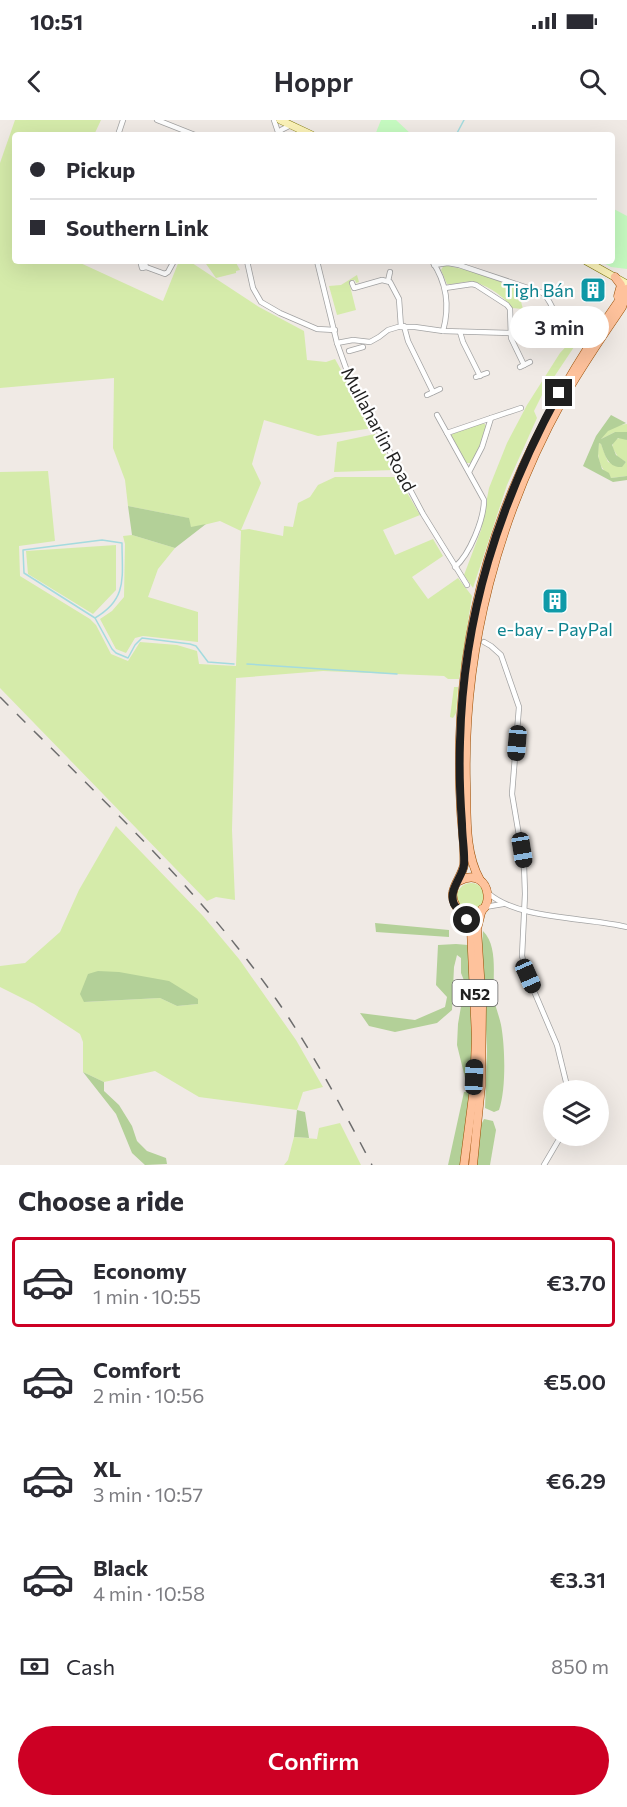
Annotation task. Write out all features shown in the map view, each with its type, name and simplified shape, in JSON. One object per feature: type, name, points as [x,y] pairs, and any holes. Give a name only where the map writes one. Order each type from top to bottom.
[{"type":"main road","points":[[280,120],[306,132]]},
{"type":"main road","points":[[591,264],[627,284]]},
{"type":"main road","points":[[615,277],[627,277]]},
{"type":"main road","points":[[601,326],[620,292],[621,285],[615,277]]},
{"type":"main road","name":"N52","points":[[464,1165],[474,1088],[476,1012],[471,929],[452,899],[456,884],[462,876],[465,858],[459,775],[463,685],[473,615],[506,506],[527,454],[559,393],[601,326],[627,292]]},
{"type":"main road","name":"N52","points":[[473,1165],[481,1077],[482,1016],[477,930],[488,893],[471,860],[466,763],[471,683],[484,603],[503,536],[537,450],[563,398],[624,304],[627,292]]},
{"type":"main road","points":[[456,884],[465,879],[480,880]]},
{"type":"main road","points":[[460,911],[472,914],[484,908]]},
{"type":"street","points":[[157,120],[187,132]]},
{"type":"street","points":[[280,132],[291,125]]},
{"type":"street","points":[[146,267],[165,274],[172,264]]},
{"type":"street","points":[[248,264],[253,288],[261,302],[280,314],[317,329],[335,330]]},
{"type":"street","name":"Mullaharlin Road","points":[[318,264],[337,343],[347,371],[423,514],[467,585]]},
{"type":"street","points":[[433,264],[445,288],[448,313],[443,331]]},
{"type":"street","points":[[459,264],[540,292],[547,298],[569,340]]},
{"type":"street","points":[[388,281],[390,272]]},
{"type":"street","points":[[352,283],[354,288],[377,281],[388,281],[395,288],[399,299],[402,327],[433,392]]},
{"type":"street","points":[[445,288],[472,284],[498,298],[510,309],[509,334],[522,366],[531,362]]},
{"type":"street","points":[[337,343],[352,340],[370,342],[388,330],[402,327],[509,334],[519,331],[535,318],[554,310]]},
{"type":"street","points":[[460,332],[478,377],[487,373]]},
{"type":"street","points":[[352,340],[352,350],[363,347]]},
{"type":"street","points":[[427,395],[440,389]]},
{"type":"street","points":[[447,434],[491,418],[514,414],[521,408]]},
{"type":"street","points":[[437,415],[481,492],[484,504],[476,532],[465,556],[455,567]]},
{"type":"street","points":[[469,472],[482,447],[491,418]]},
{"type":"street","points":[[484,642],[491,645],[501,655],[519,707],[520,718],[512,794],[524,865],[525,910],[522,943],[524,966],[557,1045],[567,1080]]},
{"type":"street","points":[[488,893],[503,904],[525,910],[627,927]]},
{"type":"street","points":[[484,908],[503,904]]},
{"type":"street","points":[[544,1165],[555,1146]]},
{"type":"green space","points":[[15,120],[101,120],[95,132],[12,132],[12,264],[83,264],[163,301],[178,264],[194,264],[259,307],[304,331],[307,360],[326,362],[335,359],[373,428],[318,436],[264,420],[252,464],[261,483],[241,530],[249,529],[283,536],[284,526],[293,527],[298,503],[310,497],[318,485],[335,477],[398,477],[420,515],[383,530],[395,555],[433,539],[443,556],[412,577],[428,599],[458,578],[472,596],[459,679],[448,679],[444,676],[323,671],[236,678],[232,830],[235,900],[216,897],[207,901],[0,688],[0,472],[48,471],[55,541],[19,546],[20,576],[90,619],[96,625],[111,654],[128,661],[140,642],[177,645],[197,651],[199,664],[236,666],[241,531],[220,521],[191,528],[188,518],[128,506],[125,480],[113,448],[114,378],[0,388],[0,163]]},
{"type":"green space","points":[[381,120],[396,120],[409,132],[376,132]]},
{"type":"green space","points":[[615,210],[627,216],[627,269],[606,264],[615,264]]},
{"type":"green space","points":[[206,264],[237,264],[240,270],[236,273],[216,278]]},
{"type":"green space","points":[[444,265],[471,271],[517,287],[523,309],[512,308],[494,291],[476,283],[447,284],[441,270]]},
{"type":"green space","points":[[357,275],[359,282],[356,283],[355,280],[349,282],[356,310],[337,315],[329,286],[341,285]]},
{"type":"green space","points":[[552,315],[557,325],[548,335],[534,322]]},
{"type":"green space","points":[[573,339],[576,340],[576,344],[534,411],[537,418],[507,485],[473,588],[464,575],[481,530],[489,488],[507,443],[527,405],[560,353]]},
{"type":"green space","points":[[611,415],[626,423],[608,431],[601,439],[615,432],[627,432],[627,440],[618,438],[612,445],[616,455],[626,462],[622,467],[610,463],[599,443],[598,456],[602,469],[609,473],[611,478],[627,476],[627,480],[613,482],[583,466],[596,436]]},
{"type":"green space","points":[[481,423],[485,424],[487,429],[473,463],[466,463],[451,437],[452,434]]},
{"type":"green space","points":[[627,424],[627,432],[615,432],[601,439],[612,428]]},
{"type":"green space","points":[[375,434],[394,470],[334,472],[337,442]]},
{"type":"green space","points":[[622,437],[627,440],[627,476],[611,478],[600,463],[599,443],[608,462],[621,467],[626,462],[618,457],[612,447],[614,440]]},
{"type":"green space","points":[[128,506],[189,518],[191,527],[206,524],[175,548],[132,535]]},
{"type":"green space","points":[[132,535],[175,548],[158,569],[148,597],[198,612],[198,642],[143,636],[135,638],[126,653],[116,649],[100,619],[112,611],[124,597],[125,544],[123,536]]},
{"type":"green space","points":[[116,545],[116,590],[93,614],[28,574],[26,551]]},
{"type":"green space","points":[[454,687],[458,687],[456,713],[453,718],[450,717]]},
{"type":"green space","points":[[116,826],[203,916],[239,959],[296,1040],[323,1087],[303,1092],[297,1110],[199,1097],[155,1071],[104,1082],[83,1072],[83,1042],[80,1034],[34,1004],[0,987],[0,966],[25,963],[60,932],[79,890]],"holes":[[[98,971],[198,1004],[177,1006],[160,998],[84,1002]]]},
{"type":"green space","points":[[471,883],[481,887],[485,897],[481,907],[471,911],[461,907],[457,897],[461,887]]},
{"type":"green space","points":[[375,923],[449,930],[449,937],[376,932]]},
{"type":"green space","points":[[483,931],[493,954],[494,999],[504,1049],[503,1092],[499,1110],[494,1112],[485,1108],[487,1051]]},
{"type":"green space","points":[[438,945],[468,945],[473,1053],[467,1086],[457,1045],[465,983],[461,973],[461,958],[457,955],[454,967],[452,1010],[437,1023],[395,1032],[369,1026],[360,1013],[415,1020],[445,1007],[447,997],[436,985]]},
{"type":"green space","points":[[98,971],[119,972],[169,981],[198,999],[198,1004],[177,1006],[160,998],[84,1002],[80,994],[88,974]]},
{"type":"green space","points":[[83,1072],[104,1082],[104,1091],[119,1105],[132,1126],[137,1141],[147,1151],[166,1158],[167,1164],[145,1165],[132,1153],[116,1114]]},
{"type":"green space","points":[[471,1091],[462,1165],[448,1165],[464,1092]]},
{"type":"green space","points":[[297,1110],[305,1112],[309,1138],[294,1137]]},
{"type":"green space","points":[[484,1119],[493,1121],[496,1130],[490,1165],[476,1165],[481,1125]]},
{"type":"green space","points":[[340,1123],[361,1165],[284,1165],[288,1160],[294,1137],[317,1139],[319,1128]]},
{"type":"waterway","points":[[458,132],[464,120]]},
{"type":"waterway","points":[[95,618],[106,611],[118,595],[122,577],[122,543],[102,540],[23,550],[24,573],[95,618],[116,653],[128,658],[142,638],[190,644],[196,646],[208,662],[234,664]]},
{"type":"waterway","points":[[247,664],[397,674]]},
{"type":"railway","points":[[0,697],[145,842],[246,958],[276,999],[327,1080],[372,1165]]},
{"type":"place","name":"Tigh Bán","points":[[593,290]]},
{"type":"place","name":"e-bay - PayPal","points":[[555,601]]},
{"type":"route","points":[[467,920],[454,904],[452,893],[462,876],[465,858],[459,743],[463,685],[473,615],[488,559],[506,506],[536,435],[559,393]]}]
